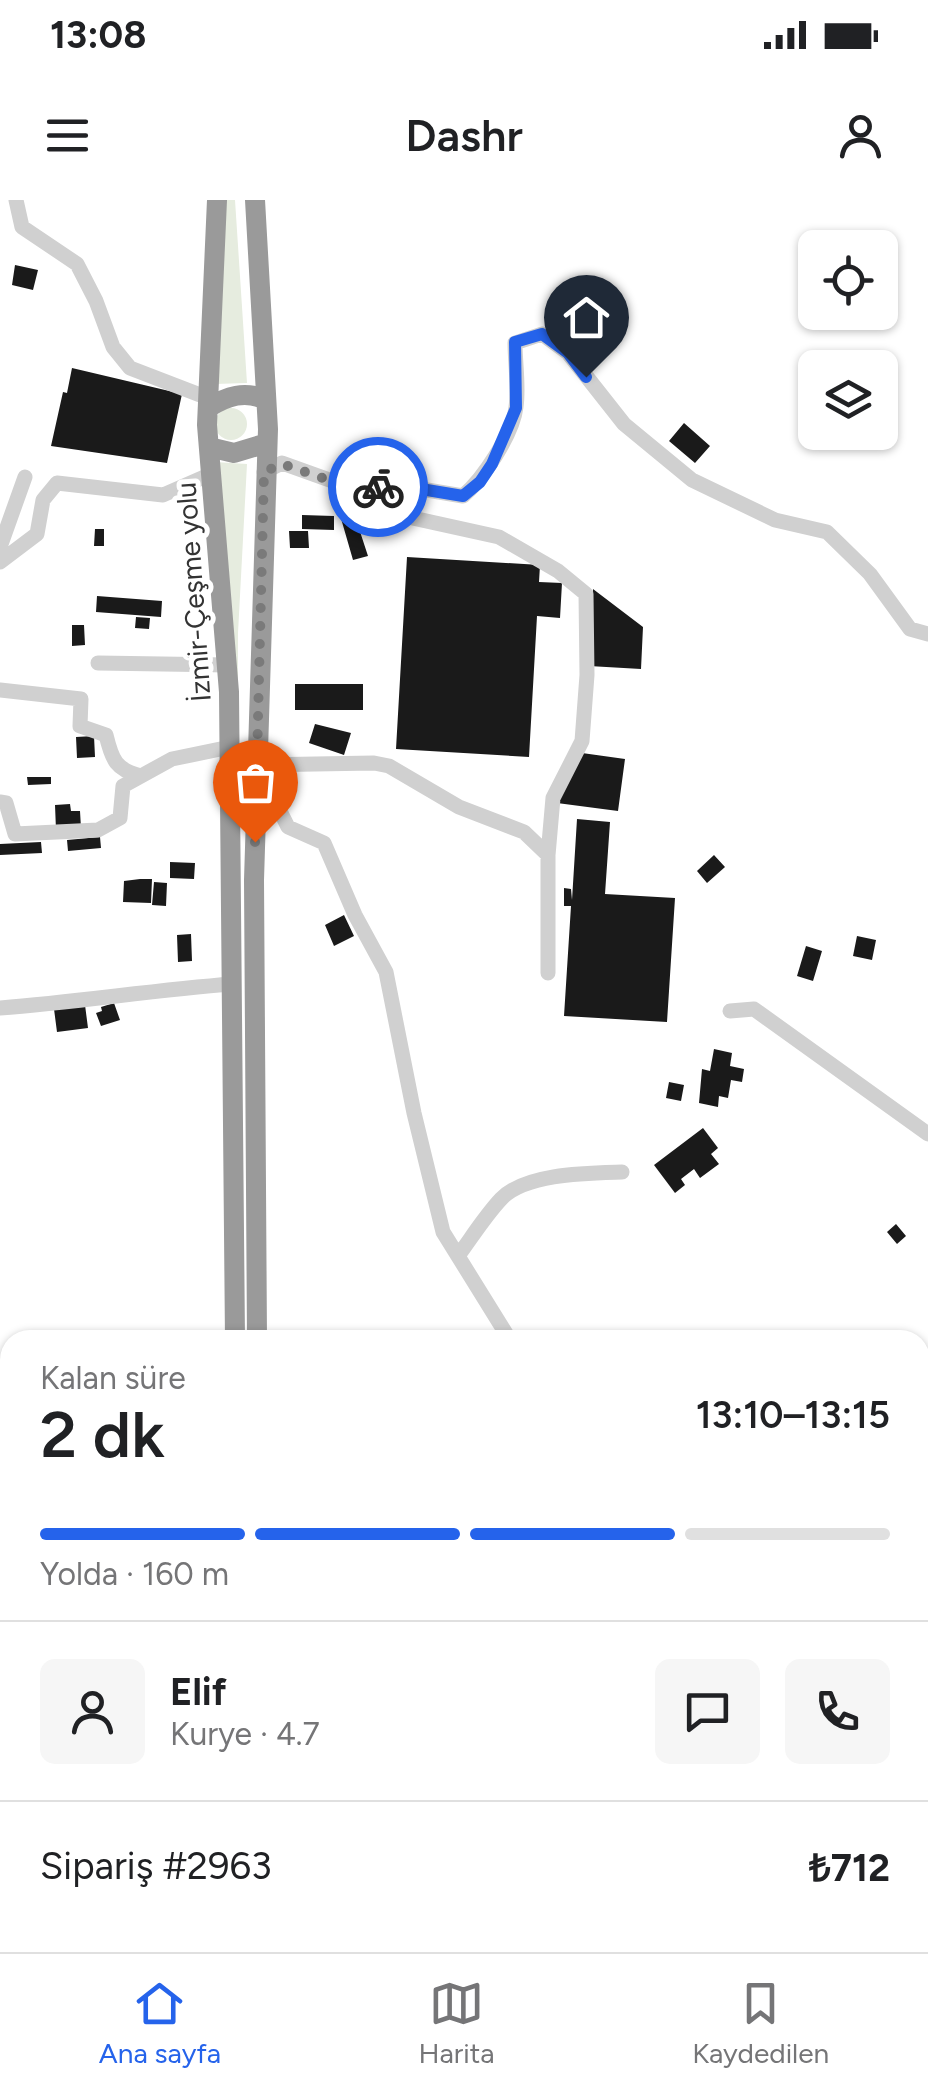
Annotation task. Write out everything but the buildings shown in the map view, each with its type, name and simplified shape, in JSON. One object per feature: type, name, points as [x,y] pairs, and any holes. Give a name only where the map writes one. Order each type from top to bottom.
[{"type":"highway","name":"İzmir-Çeşme yolu","points":[[217,200],[208,403],[230,747],[235,1330]]},
{"type":"highway","name":"İzmir-Çeşme yolu","points":[[255,200],[266,400],[254,880],[258,1330]]},
{"type":"highway","points":[[208,403],[248,394],[266,400]]},
{"type":"highway","points":[[209,447],[234,453],[266,443]]},
{"type":"street","points":[[16,200],[22,227],[77,264],[96,300],[113,347],[130,368],[208,403]]},
{"type":"street","points":[[264,472],[282,464],[349,487],[415,488],[463,496],[480,482],[492,464],[516,408],[515,342],[542,334],[568,353],[624,424],[692,480],[775,520],[827,532],[870,574],[910,629],[928,634]]},
{"type":"street","points":[[0,562],[37,534],[43,500],[57,483],[163,494],[211,474]]},
{"type":"street","points":[[0,548],[25,477]]},
{"type":"street","points":[[349,487],[358,506],[499,537],[558,571],[586,594],[582,741],[553,798],[548,855],[548,974]]},
{"type":"street","points":[[98,663],[227,665]]},
{"type":"street","points":[[0,690],[81,698],[80,726],[106,736],[112,760],[125,772],[142,776]]},
{"type":"street","points":[[0,802],[6,802],[15,834],[98,830],[120,818],[123,786],[172,759],[230,747]]},
{"type":"street","points":[[504,1330],[443,1232],[386,972],[355,915],[324,842],[288,827],[257,766],[388,766],[460,807],[524,832],[548,855]]},
{"type":"street","points":[[0,1008],[91,1001],[134,991],[232,984]]},
{"type":"street","points":[[730,1011],[754,1009],[928,1134]]},
{"type":"street","points":[[458,1256],[504,1195],[531,1183],[575,1173],[622,1172]]},
{"type":"shaded area","points":[[226,200],[235,200],[247,383],[215,384]]},
{"type":"shaded area","points":[[231,408],[243,412],[247,424],[243,436],[231,440],[219,436],[215,424],[219,412]]},
{"type":"shaded area","points":[[215,462],[247,464],[238,715]]},
{"type":"way so far","points":[[255,842],[264,472],[282,464],[349,487],[378,487]]},
{"type":"route","points":[[378,487],[463,496],[480,482],[516,408],[515,342],[542,334],[568,353],[586,377]]}]
